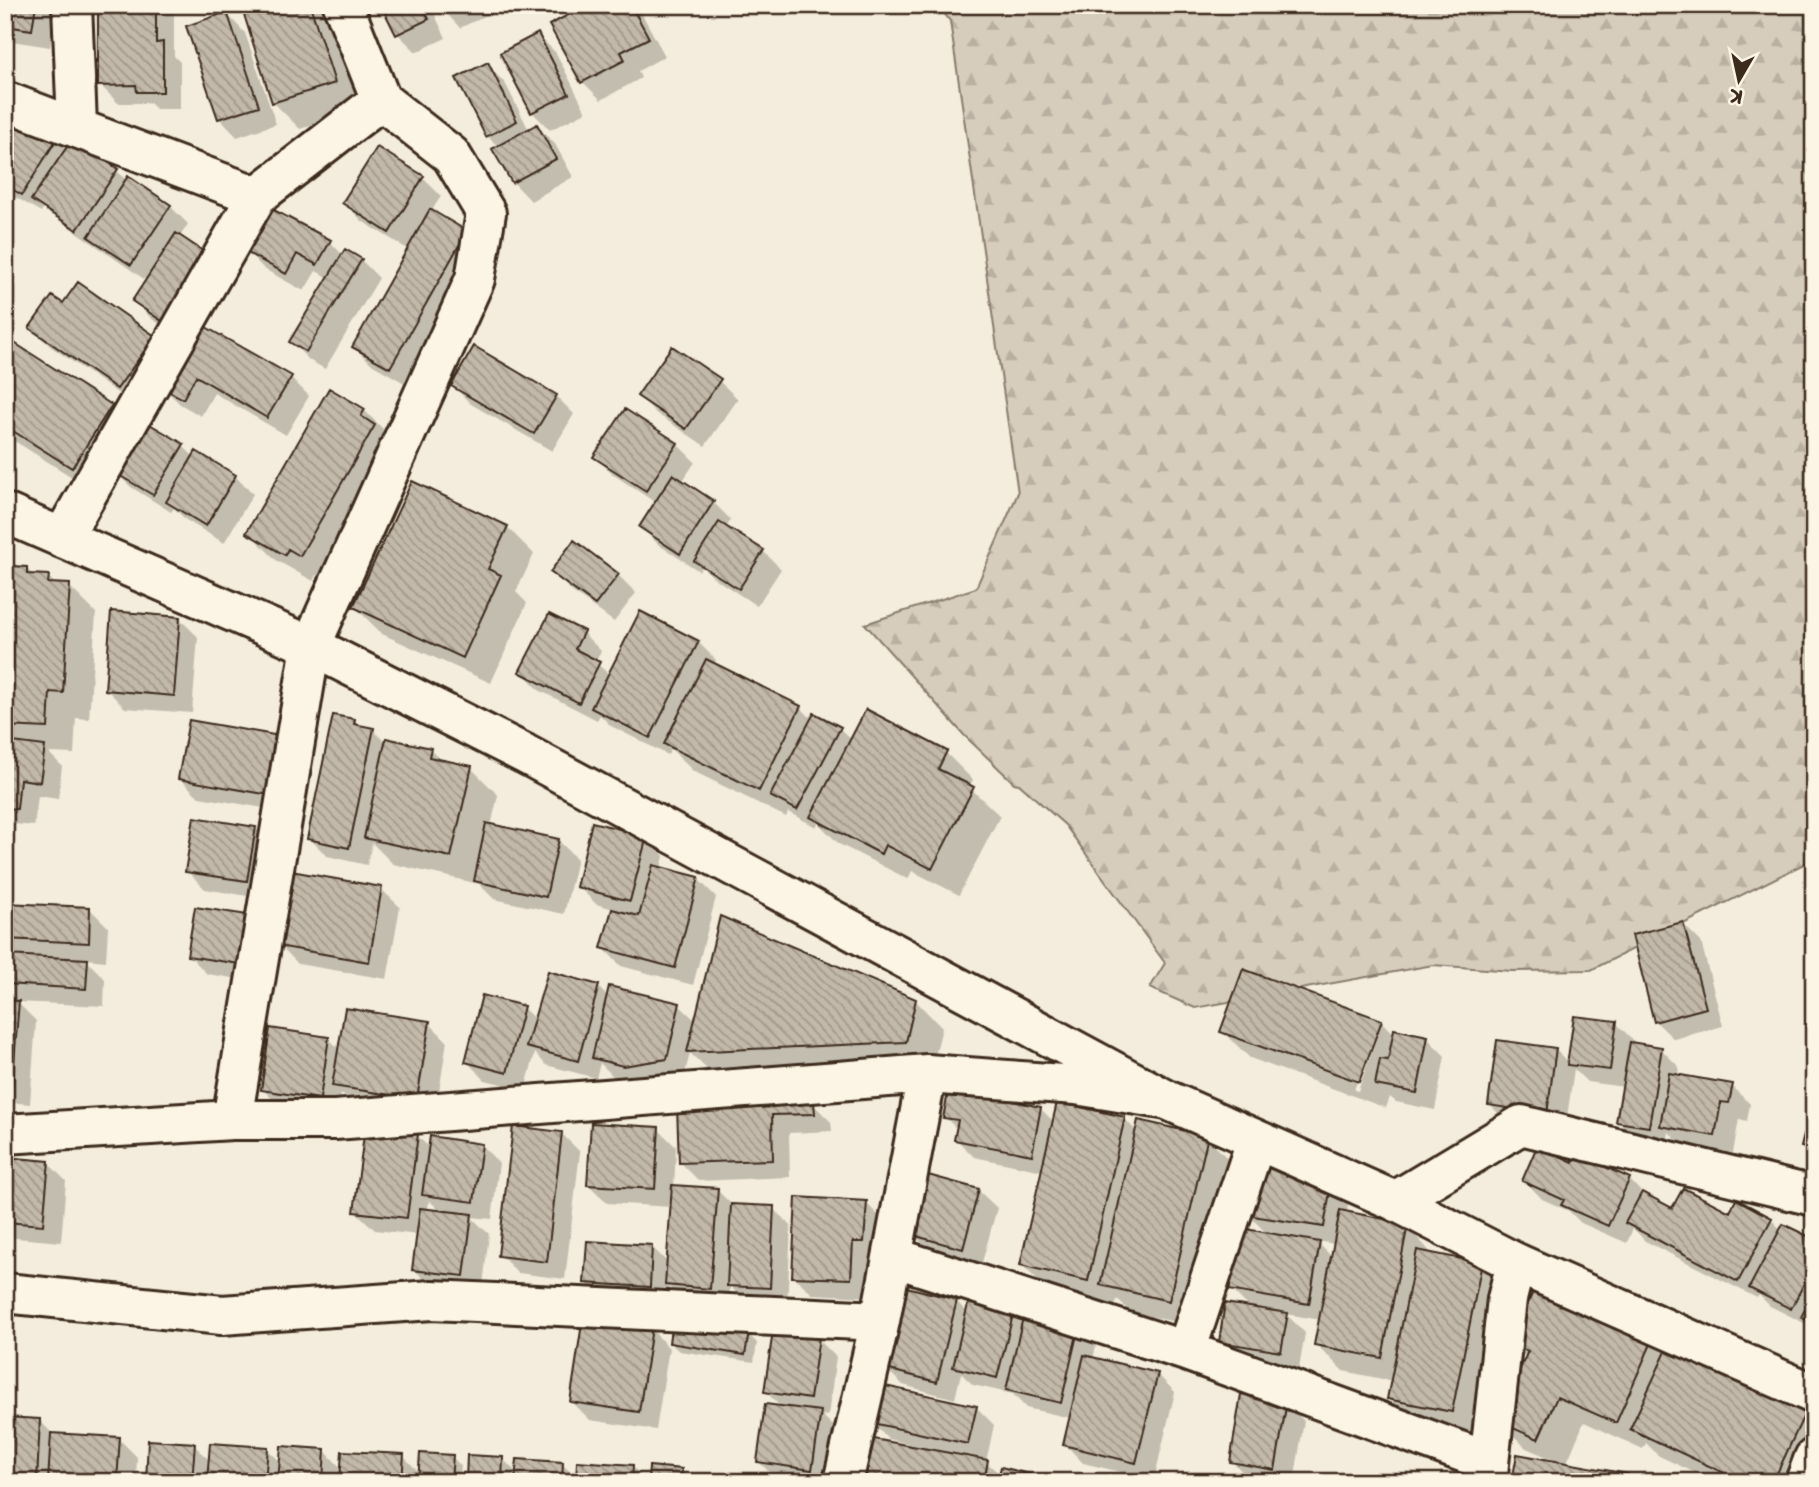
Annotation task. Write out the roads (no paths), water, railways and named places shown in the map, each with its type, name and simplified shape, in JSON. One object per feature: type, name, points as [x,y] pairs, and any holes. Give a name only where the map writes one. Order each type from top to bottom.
[{"type":"street","points":[[72,5],[77,125]]},
{"type":"street","points":[[232,1119],[311,646],[475,279],[486,213],[451,155],[381,100],[343,5]]},
{"type":"street","points":[[62,538],[257,196],[381,100]]},
{"type":"street","points":[[5,101],[77,125],[257,196]]},
{"type":"street","points":[[5,513],[311,646],[525,754],[1167,1100],[1395,1201],[1516,1264],[1814,1394]]},
{"type":"street","points":[[5,1134],[232,1119],[335,1120],[927,1074],[1076,1085],[1167,1100]]},
{"type":"street","points":[[844,1482],[880,1321],[927,1074]]},
{"type":"street","points":[[1395,1201],[1521,1125],[1814,1196]]},
{"type":"street","points":[[1186,1351],[1256,1141]]},
{"type":"street","points":[[893,1257],[1186,1351],[1487,1472],[1507,1298],[1516,1264]]},
{"type":"street","points":[[5,1293],[222,1315],[432,1300],[880,1321]]},
{"type":"street","points":[[1805,1482],[1814,1458]]}]
